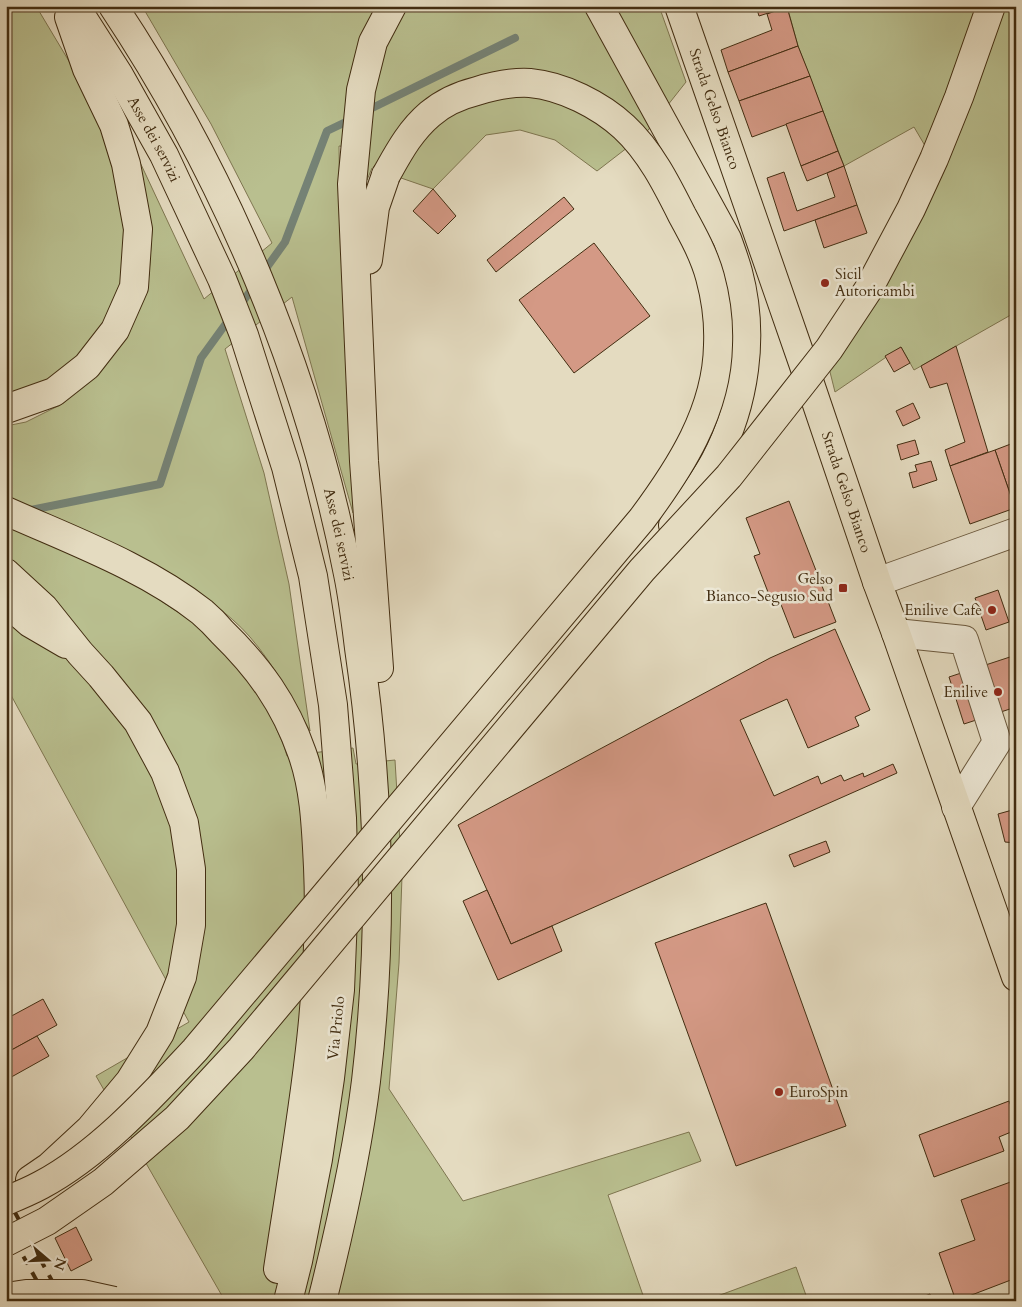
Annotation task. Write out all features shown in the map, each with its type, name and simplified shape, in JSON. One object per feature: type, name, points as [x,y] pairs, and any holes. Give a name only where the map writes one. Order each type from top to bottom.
[{"type":"main road","points":[[6,409],[54,392],[87,366],[115,330],[134,287],[138,229],[126,164],[114,125],[87,69],[65,6]]},
{"type":"main road","name":"Asse dei servizi","points":[[75,6],[119,75],[164,155],[222,279],[244,336],[286,467],[313,576],[333,705],[335,751]]},
{"type":"main road","name":"Asse dei servizi","points":[[113,6],[140,46],[195,142],[249,258],[272,313],[309,420],[333,506],[349,576],[373,762]]},
{"type":"main road","points":[[322,1301],[353,1166],[366,1083],[374,992],[377,886],[373,762],[380,681],[364,461],[352,184],[361,90],[373,42],[392,6]]},
{"type":"main road","points":[[599,6],[727,239],[738,272],[745,308],[746,348],[742,386],[733,421],[715,462],[642,570]]},
{"type":"main road","name":"Strada Gelso Bianco","points":[[679,6],[801,357],[876,582],[896,633],[1016,977]]},
{"type":"main road","points":[[6,1242],[47,1221],[103,1182],[177,1118],[247,1041],[642,570],[729,476],[830,349],[868,290],[911,209],[934,159],[959,97],[991,6]]},
{"type":"main road","points":[[6,1201],[41,1185],[90,1152],[156,1091],[196,1050],[642,519],[665,488],[689,450],[706,411],[714,379],[718,346],[716,307],[707,268],[700,249],[650,157],[625,128],[598,107],[566,92],[529,83],[493,86],[459,96],[430,113],[404,142],[386,175],[375,208],[359,326]]},
{"type":"main road","points":[[6,512],[114,560],[165,587],[203,613],[242,651],[274,691],[303,755],[312,791],[316,824],[319,894],[316,994],[308,1075],[278,1272],[278,1301]]},
{"type":"main road","points":[[6,574],[44,608],[138,722],[165,772],[184,823],[191,869],[191,925],[182,977],[160,1033],[130,1080],[90,1129],[50,1167],[6,1196]]},
{"type":"main road","points":[[6,602],[30,623],[80,653]]},
{"type":"main road","name":"Via Priolo","points":[[288,1301],[298,1261],[318,1159],[340,990],[344,892],[342,818],[335,751]]},
{"type":"main road","points":[[6,1297],[26,1294],[82,1294],[114,1301]]},
{"type":"street","points":[[876,582],[1016,532]]},
{"type":"street","points":[[896,633],[964,640],[997,742],[956,807]]},
{"type":"green space","points":[[6,6],[36,6],[91,98],[117,164],[126,227],[122,286],[105,325],[79,361],[49,384],[6,399]]},
{"type":"green space","points":[[142,6],[659,6],[686,82],[645,134],[597,171],[555,140],[520,130],[486,135],[433,189],[372,168],[367,180],[368,149],[339,146],[340,220],[355,506],[353,513],[292,297],[225,349],[264,473],[289,584],[310,731],[267,659],[250,637],[233,620],[203,596],[172,576],[158,599],[212,637],[236,660],[255,687],[271,716],[287,756],[353,748],[356,764],[395,760],[402,876],[399,963],[389,1089],[463,1201],[689,1132],[701,1161],[608,1195],[645,1301],[225,1301],[96,1076],[189,1022],[6,686],[6,426],[26,422],[62,404],[94,376],[138,311],[149,275],[152,230],[138,158],[204,299],[272,243],[211,124]]},
{"type":"green space","points":[[787,6],[1016,6],[1016,312],[914,370],[901,347],[835,392],[822,340],[941,173],[914,127],[844,166],[798,46]]},
{"type":"green space","points":[[796,1267],[808,1301],[704,1301]]},
{"type":"building","points":[[756,6],[787,6],[787,7],[759,16]]},
{"type":"building","points":[[787,7],[798,46],[728,72],[721,50],[772,30],[767,14]]},
{"type":"building","points":[[798,46],[810,76],[739,101],[728,72]]},
{"type":"building","points":[[810,76],[823,111],[752,137],[739,101]]},
{"type":"building","points":[[823,111],[838,151],[801,166],[786,124]]},
{"type":"building","points":[[838,151],[844,166],[807,181],[801,166]]},
{"type":"building","points":[[844,166],[857,205],[784,231],[767,178],[784,172],[797,211],[835,197],[827,173]]},
{"type":"building","points":[[433,189],[456,216],[438,234],[413,211]]},
{"type":"building","points":[[564,197],[574,209],[496,272],[487,260]]},
{"type":"building","points":[[857,205],[867,233],[824,248],[815,220]]},
{"type":"building","points":[[594,243],[650,316],[574,373],[519,300]]},
{"type":"building","points":[[956,346],[988,452],[950,466],[945,450],[965,442],[947,383],[930,388],[921,366]]},
{"type":"building","points":[[901,347],[910,363],[894,372],[885,356]]},
{"type":"building","points":[[913,403],[920,418],[903,426],[896,411]]},
{"type":"building","points":[[915,440],[919,454],[901,460],[897,445]]},
{"type":"building","points":[[1016,442],[1016,508],[1015,508],[995,450]]},
{"type":"building","points":[[995,450],[1015,508],[970,524],[950,466]]},
{"type":"building","points":[[931,461],[937,480],[913,488],[909,473],[917,471],[915,465]]},
{"type":"building","points":[[789,501],[836,622],[794,638],[780,602],[773,605],[754,556],[760,554],[746,518]]},
{"type":"building","name":"Enilive Cafè","points":[[998,590],[1009,622],[986,630],[975,598]]},
{"type":"building","points":[[835,629],[870,710],[855,717],[859,726],[808,748],[787,699],[740,720],[774,796],[818,776],[821,784],[841,775],[844,781],[863,773],[864,777],[893,764],[897,773],[511,944],[458,825],[770,658]]},
{"type":"building","points":[[1016,655],[1016,707],[964,724],[949,677]]},
{"type":"building","points":[[1016,809],[1016,843],[1005,842],[998,814]]},
{"type":"building","points":[[826,841],[830,852],[794,867],[789,855]]},
{"type":"building","points":[[487,890],[511,944],[552,926],[562,951],[498,980],[463,901]]},
{"type":"building","points":[[766,903],[846,1126],[736,1166],[655,943]]},
{"type":"building","points":[[43,999],[57,1025],[6,1053],[6,1019]]},
{"type":"building","points":[[37,1036],[49,1056],[6,1080],[6,1053]]},
{"type":"building","points":[[1009,1101],[1016,1119],[1016,1130],[999,1137],[1004,1151],[934,1177],[919,1135]]},
{"type":"building","points":[[1016,1180],[1016,1278],[956,1301],[939,1253],[975,1240],[961,1200]]},
{"type":"building","points":[[76,1227],[92,1260],[71,1271],[55,1238]]},
{"type":"building","points":[[930,1294],[932,1301],[912,1301]]},
{"type":"waterway","points":[[364,112],[515,38]]},
{"type":"waterway","points":[[262,274],[285,242],[327,131],[352,119]]},
{"type":"waterway","points":[[239,307],[254,286]]},
{"type":"waterway","points":[[26,511],[160,484],[201,358],[230,318]]},
{"type":"railway","points":[[6,1196],[63,1301]]},
{"type":"railway","points":[[6,1225],[48,1301]]},
{"type":"place","name":"Sicil Autoricambi","points":[[825,283]]},
{"type":"place","name":"Gelso Bianco-Segusio Sud","points":[[843,588]]},
{"type":"place","name":"Enilive Cafè","points":[[992,610]]},
{"type":"place","name":"Enilive","points":[[998,692]]},
{"type":"place","name":"EuroSpin","points":[[779,1092]]}]
